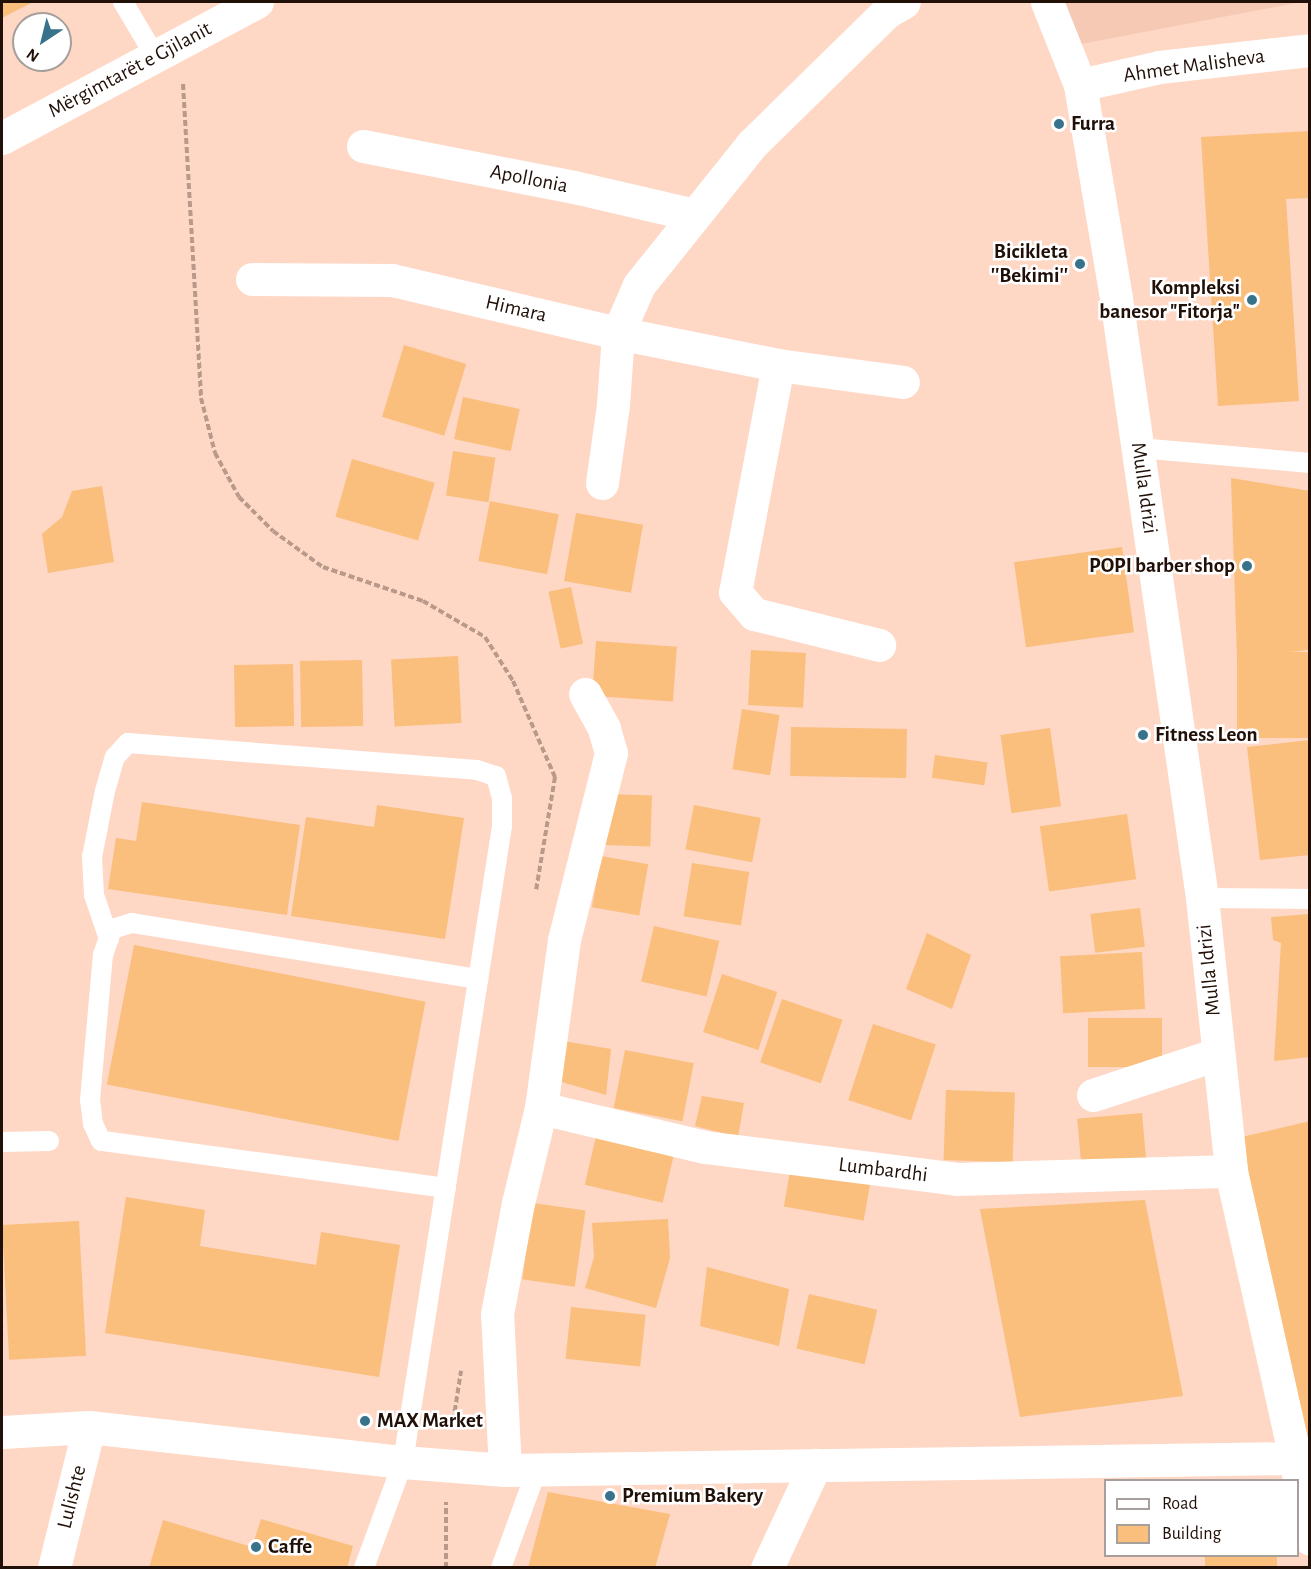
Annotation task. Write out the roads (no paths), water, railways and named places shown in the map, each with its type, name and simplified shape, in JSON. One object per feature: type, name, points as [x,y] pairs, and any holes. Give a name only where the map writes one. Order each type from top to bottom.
[{"type":"street","name":"Mërgimtarët e Gjilanit","points":[[2,138],[257,2]]},
{"type":"street","points":[[602,483],[613,405],[618,333],[639,285],[752,144],[888,11],[903,2]]},
{"type":"street","name":"Mulla Idrizi","points":[[1047,2],[1080,85],[1138,448],[1202,898],[1231,1171],[1299,1479]]},
{"type":"street","name":"Ahmet Malisheva","points":[[1080,85],[1159,67],[1310,50]]},
{"type":"street","name":"Apollonia","points":[[363,146],[574,187],[694,215]]},
{"type":"street","name":"Himara","points":[[252,279],[392,280],[618,333],[778,365],[903,382]]},
{"type":"street","points":[[778,365],[735,592],[754,614],[879,645]]},
{"type":"street","points":[[498,1469],[497,1314],[518,1203],[541,1107],[564,940],[611,753],[604,728],[585,694]]},
{"type":"street","points":[[1093,1095],[1218,1054]]},
{"type":"street","name":"Lumbardhi","points":[[541,1107],[705,1147],[957,1179],[1231,1171]]},
{"type":"street","points":[[2,1432],[89,1427],[403,1462],[498,1469],[1295,1458]]},
{"type":"street","name":"Lulishte","points":[[54,1568],[89,1427]]},
{"type":"street","points":[[767,1568],[815,1465]]},
{"type":"street","name":"Mulla Idrizi","points":[[1299,1480],[1310,1539]]},
{"type":"lane","points":[[123,2],[168,50]]},
{"type":"lane","points":[[1138,448],[1310,464]]},
{"type":"lane","points":[[108,939],[94,895],[92,857],[105,790],[115,757],[128,743],[477,770],[496,776],[502,798],[502,826],[403,1462],[364,1568]]},
{"type":"lane","points":[[1202,898],[1310,899]]},
{"type":"lane","points":[[446,1188],[121,1146],[101,1141],[93,1124],[90,1100],[103,955],[112,928],[132,923],[479,979]]},
{"type":"lane","points":[[2,1142],[49,1141]]},
{"type":"lane","points":[[501,1568],[537,1469]]},
{"type":"place","name":"Furra","points":[[1059,124]]},
{"type":"place","name":"Bicikleta ''Bekimi''","points":[[1080,264]]},
{"type":"place","name":"Kompleksi banesor \"Fitorja\"","points":[[1252,300]]},
{"type":"place","name":"POPI barber shop","points":[[1247,566]]},
{"type":"place","name":"Fitness Leon","points":[[1143,735]]},
{"type":"place","name":"MAX Market","points":[[365,1421]]},
{"type":"place","name":"Premium Bakery","points":[[610,1496]]},
{"type":"place","name":"Caffe","points":[[256,1547]]}]
